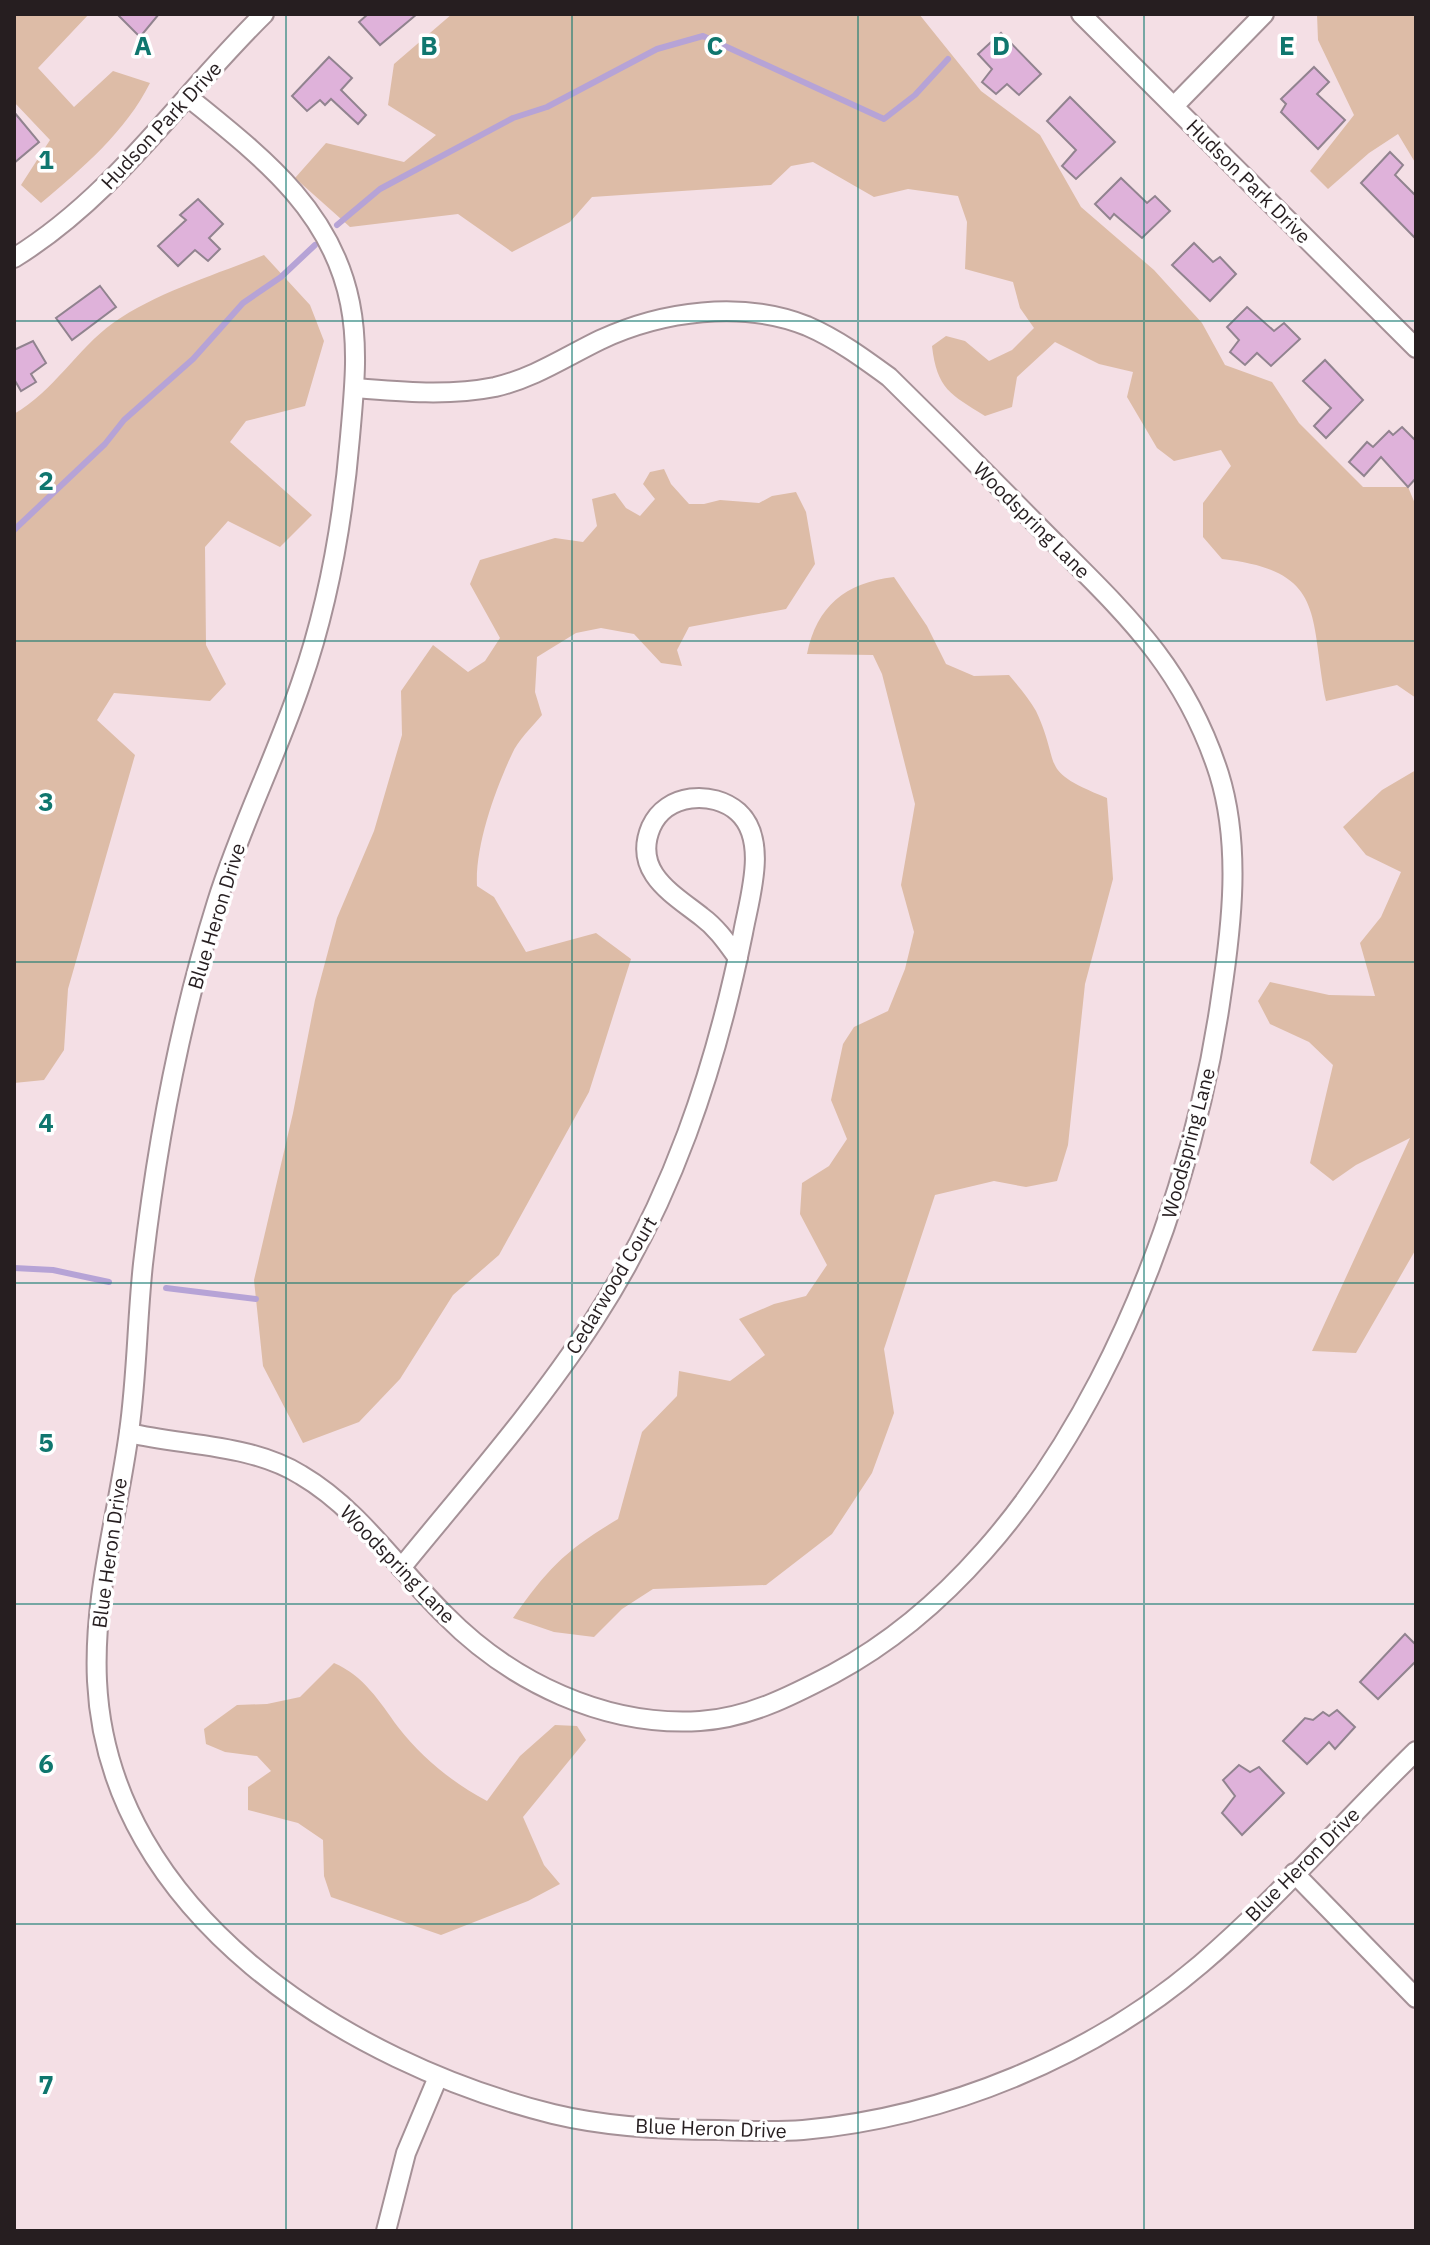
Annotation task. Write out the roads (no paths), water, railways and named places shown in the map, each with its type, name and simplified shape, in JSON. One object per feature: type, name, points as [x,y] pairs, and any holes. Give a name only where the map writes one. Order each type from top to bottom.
[{"type":"street","name":"Hudson Park Drive","points":[[14,258],[79,211],[140,153],[264,14]]},
{"type":"street","name":"Hudson Park Drive","points":[[1081,14],[1416,348]]},
{"type":"street","points":[[1174,106],[1264,14]]},
{"type":"street","name":"Blue Heron Drive","points":[[188,97],[276,170],[319,224],[337,259],[349,296],[356,388],[344,515],[319,627],[299,691],[217,900],[186,1015],[156,1164],[143,1263],[129,1433],[100,1591],[97,1633],[101,1722],[109,1760],[128,1814],[170,1881],[232,1947],[305,2004],[369,2043],[438,2077],[519,2105],[576,2120],[666,2130],[796,2131],[915,2110],[1009,2079],[1117,2024],[1199,1965],[1416,1751]]},
{"type":"street","name":"Woodspring Lane","points":[[129,1433],[232,1450],[288,1468],[344,1505],[449,1620],[506,1664],[573,1701],[645,1720],[701,1721],[736,1715],[784,1700],[855,1662],[920,1615],[974,1562],[1030,1494],[1083,1408],[1146,1280],[1180,1187],[1208,1077],[1228,953],[1232,860],[1221,781],[1200,720],[1163,657],[1139,628],[889,377],[843,345],[806,326],[772,316],[699,312],[629,328],[555,367],[495,387],[419,393],[356,388]]},
{"type":"street","name":"Cedarwood Court","points":[[401,1568],[539,1398],[596,1317],[656,1211],[687,1138],[720,1038],[738,958],[754,872],[751,831],[744,817],[721,801],[702,796],[675,803],[660,813],[651,827],[647,846],[653,875],[668,893],[716,929],[738,958]]},
{"type":"street","points":[[1294,1873],[1416,1998]]},
{"type":"street","points":[[386,2231],[406,2153],[438,2077]]},
{"type":"waterway","points":[[337,225],[380,189],[513,118],[547,107],[657,49],[703,36],[884,119],[915,95],[948,59]]},
{"type":"waterway","points":[[14,530],[105,444],[124,420],[193,359],[243,303],[281,277],[315,245]]},
{"type":"waterway","points":[[14,1268],[53,1270],[109,1282]]},
{"type":"waterway","points":[[166,1288],[256,1299]]}]
